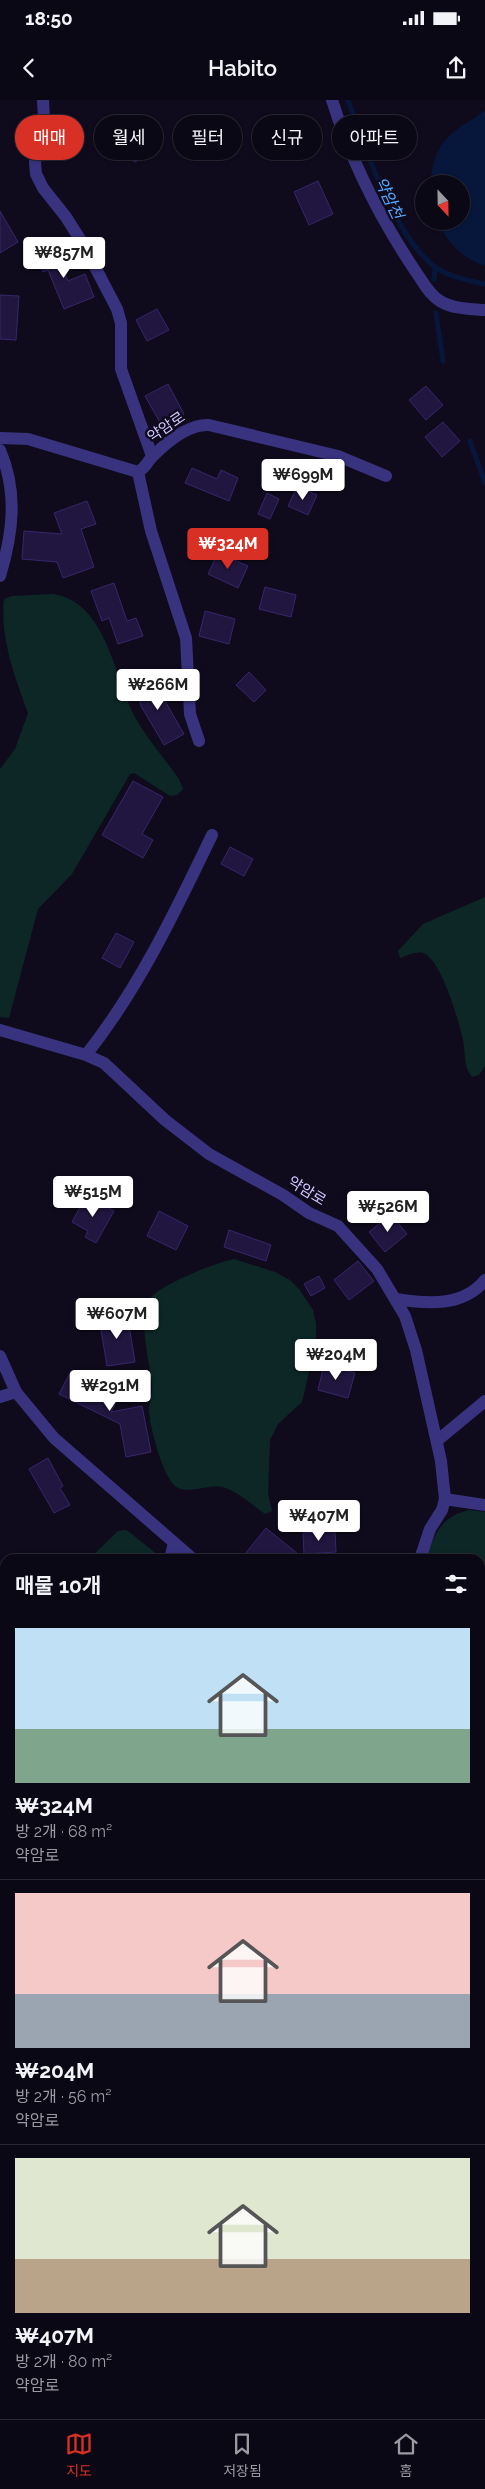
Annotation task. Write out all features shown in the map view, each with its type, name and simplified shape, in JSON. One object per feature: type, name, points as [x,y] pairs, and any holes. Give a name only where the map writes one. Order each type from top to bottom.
[{"type":"street","points":[[43,100],[44,119],[35,162],[36,174],[43,188],[66,217],[83,244],[117,309],[121,323],[121,369],[152,456]]},
{"type":"street","points":[[332,100],[351,153],[364,179],[404,255],[432,296],[454,307],[485,310]]},
{"type":"street","name":"약암로","points":[[138,472],[147,466],[152,456],[198,424],[338,456],[386,476]]},
{"type":"street","points":[[0,438],[28,440],[138,472],[151,531],[186,638],[190,714],[199,741]]},
{"type":"street","points":[[0,450],[6,465],[13,508],[10,536],[0,576]]},
{"type":"street","points":[[86,1055],[121,1008],[149,963],[212,835]]},
{"type":"street","name":"약암로","points":[[0,1030],[86,1055],[113,1070],[165,1120],[209,1154],[283,1195],[309,1213],[338,1226],[377,1269],[405,1316],[416,1350],[438,1440],[445,1499]]},
{"type":"street","points":[[396,1299],[423,1303],[448,1302],[471,1294],[485,1280]]},
{"type":"street","points":[[0,1356],[16,1392],[54,1438],[187,1554]]},
{"type":"street","points":[[0,1397],[16,1392]]},
{"type":"street","points":[[438,1440],[485,1401]]},
{"type":"street","points":[[422,1554],[430,1529],[442,1510],[445,1499],[485,1505]]},
{"type":"street","points":[[171,1554],[174,1543]]},
{"type":"green space","points":[[53,594],[71,600],[86,611],[97,626],[136,719],[179,779],[183,789],[177,795],[170,796],[134,773],[130,774],[72,874],[38,909],[9,1018],[0,1017],[0,769],[15,749],[28,713],[6,643],[3,614],[4,599],[12,596]]},
{"type":"green space","points":[[485,897],[485,1066],[479,1075],[472,1077],[466,1064],[458,1020],[443,978],[436,966],[430,957],[423,953],[414,953],[400,958],[398,951],[423,924]]},
{"type":"green space","points":[[234,1259],[275,1272],[290,1280],[299,1289],[313,1310],[316,1324],[316,1342],[302,1402],[278,1424],[270,1440],[268,1493],[272,1511],[265,1514],[240,1495],[223,1487],[186,1490],[175,1486],[170,1481],[162,1462],[149,1411],[152,1385],[144,1329],[146,1307],[150,1299],[155,1293],[176,1281],[202,1269]]},
{"type":"green space","points":[[469,1510],[485,1512],[485,1554],[427,1554],[440,1527],[451,1517]]},
{"type":"green space","points":[[118,1531],[128,1531],[157,1554],[94,1554]]},
{"type":"water","points":[[485,111],[485,266],[469,259],[456,249],[442,230],[470,230],[470,175],[431,175],[440,147],[446,139]]},
{"type":"building","points":[[318,181],[333,214],[309,225],[294,192]]},
{"type":"building","points":[[0,211],[18,242],[0,253]]},
{"type":"building","points":[[51,244],[68,281],[85,274],[94,297],[64,309],[48,270],[43,272],[34,253]]},
{"type":"building","points":[[0,295],[19,296],[16,340],[0,339]]},
{"type":"building","points":[[157,309],[169,330],[147,341],[136,320]]},
{"type":"building","points":[[168,384],[184,414],[162,426],[145,396]]},
{"type":"building","points":[[426,386],[443,405],[426,420],[409,400]]},
{"type":"building","points":[[443,422],[460,441],[442,457],[425,437]]},
{"type":"building","points":[[192,468],[217,479],[221,470],[238,478],[229,501],[185,483]]},
{"type":"building","points":[[297,487],[317,495],[308,515],[288,506]]},
{"type":"building","points":[[267,493],[279,499],[270,519],[258,514]]},
{"type":"building","points":[[87,501],[96,524],[81,529],[94,567],[63,578],[57,562],[22,559],[24,531],[62,534],[54,513]]},
{"type":"building","points":[[218,553],[248,566],[238,588],[208,574]]},
{"type":"building","points":[[114,583],[127,621],[136,618],[143,636],[118,644],[109,618],[102,621],[91,591]]},
{"type":"building","points":[[265,587],[296,595],[291,617],[259,609]]},
{"type":"building","points":[[205,611],[235,619],[229,644],[199,636]]},
{"type":"building","points":[[249,672],[266,690],[254,702],[236,685]]},
{"type":"building","points":[[160,678],[166,695],[162,696],[184,734],[164,745],[141,706],[135,686]]},
{"type":"building","points":[[133,781],[163,797],[142,834],[153,840],[143,858],[102,835]]},
{"type":"building","points":[[230,847],[253,859],[244,876],[221,864]]},
{"type":"building","points":[[116,933],[134,942],[120,968],[102,958]]},
{"type":"building","points":[[86,1196],[114,1211],[96,1243],[85,1237],[88,1231],[72,1222]]},
{"type":"building","points":[[159,1211],[188,1226],[176,1250],[147,1236]]},
{"type":"building","points":[[391,1214],[407,1234],[385,1252],[369,1232]]},
{"type":"building","points":[[229,1230],[271,1245],[266,1261],[224,1247]]},
{"type":"building","points":[[358,1261],[374,1281],[349,1300],[334,1280]]},
{"type":"building","points":[[319,1276],[325,1288],[311,1296],[304,1284]]},
{"type":"building","points":[[127,1313],[135,1362],[107,1366],[99,1318]]},
{"type":"building","points":[[324,1365],[355,1373],[348,1398],[318,1390]]},
{"type":"building","points":[[71,1371],[119,1396],[111,1412],[142,1406],[151,1452],[126,1457],[120,1424],[59,1394]]},
{"type":"building","points":[[48,1458],[63,1486],[60,1488],[70,1505],[54,1513],[29,1469]]},
{"type":"building","points":[[266,1528],[298,1554],[245,1554]]},
{"type":"building","points":[[335,1531],[336,1552],[304,1554],[303,1533]]},
{"type":"waterway","name":"약암천","points":[[348,100],[382,189],[406,234],[420,252],[440,270],[458,278],[485,284]]},
{"type":"waterway","points":[[434,279],[435,267]]},
{"type":"waterway","points":[[436,313],[443,361]]},
{"type":"waterway","points":[[470,441],[485,483]]}]
